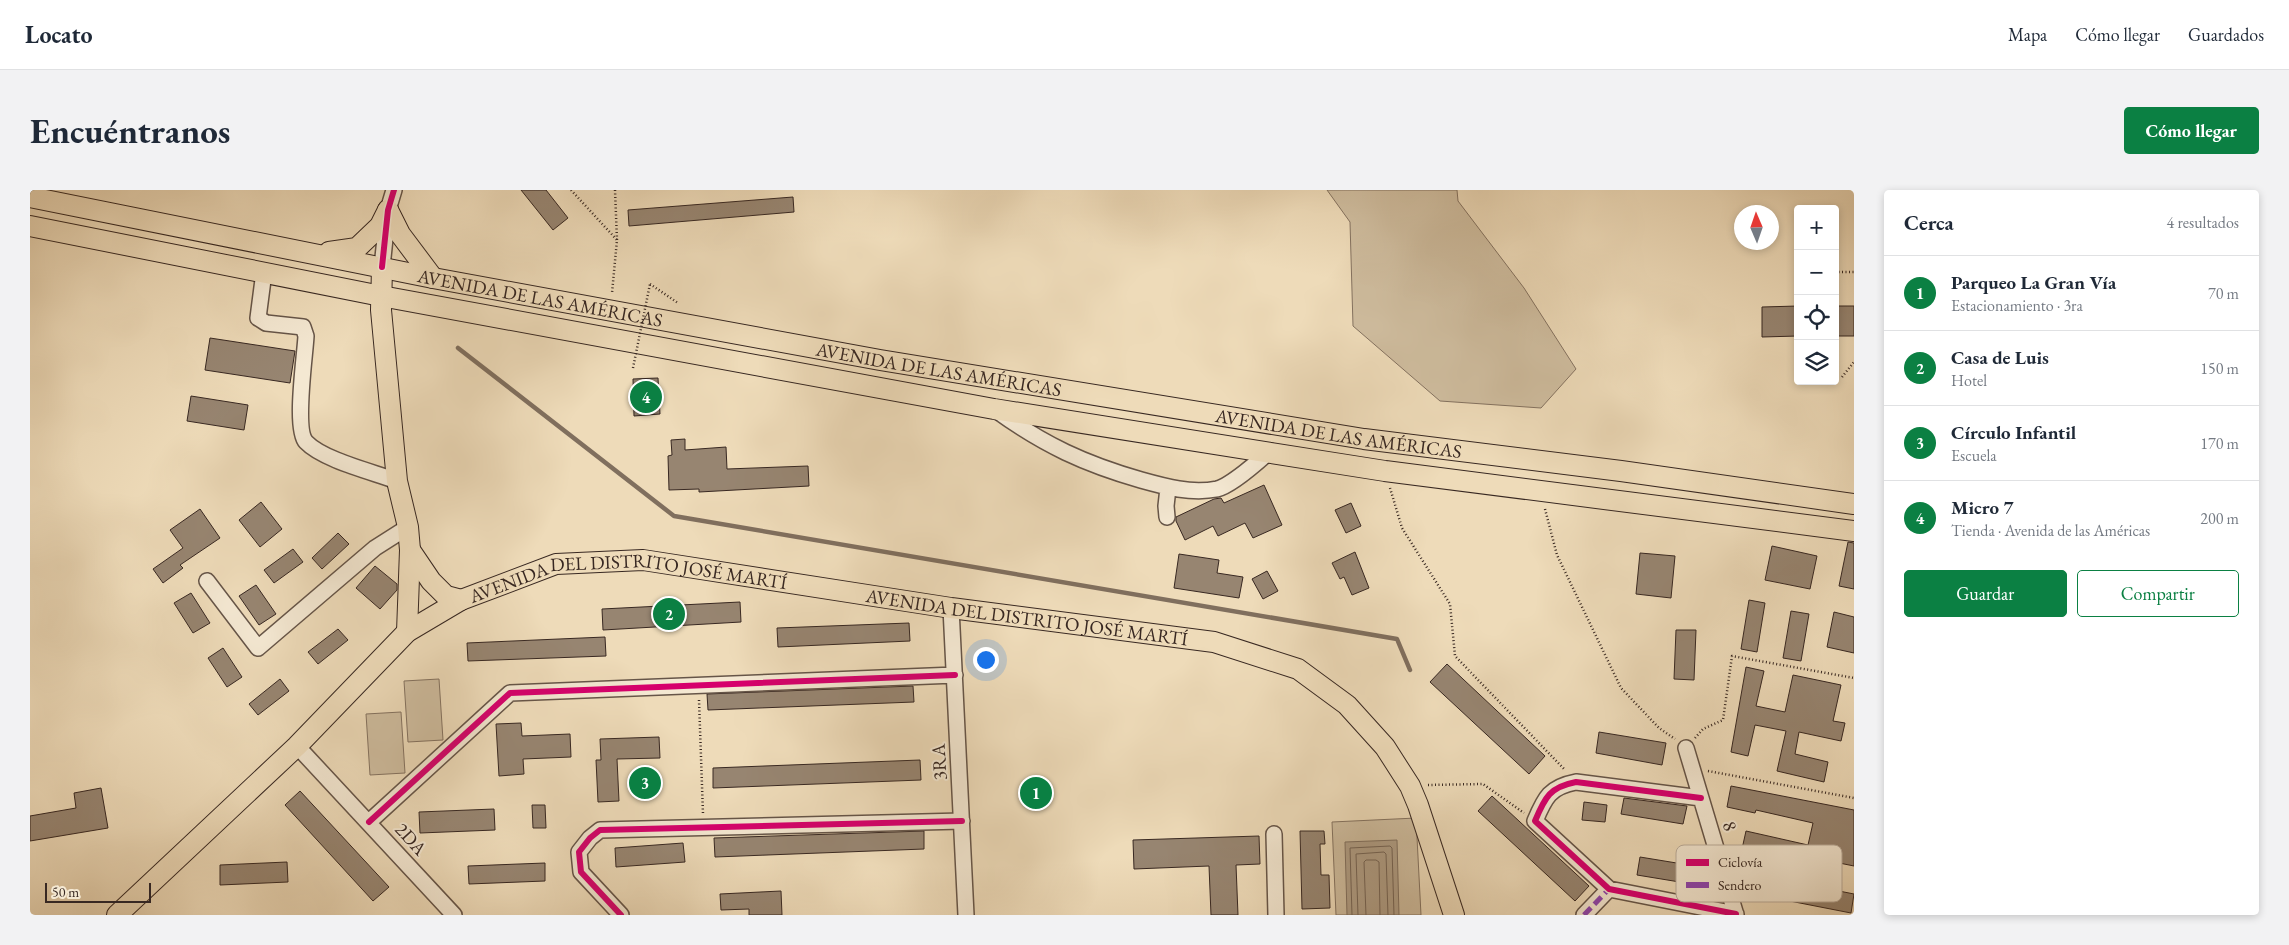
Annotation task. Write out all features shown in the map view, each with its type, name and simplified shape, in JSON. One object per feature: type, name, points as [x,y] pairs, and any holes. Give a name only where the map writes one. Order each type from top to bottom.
[{"type":"main road","name":"AVENIDA DE LAS AMÉRICAS","points":[[30,197],[433,278],[611,309],[880,360],[1364,439],[1854,504]]},
{"type":"main road","points":[[317,254],[357,248],[380,226],[388,210]]},
{"type":"main road","points":[[388,210],[400,234],[433,278]]},
{"type":"main road","name":"AVENIDA DE LAS AMÉRICAS","points":[[30,226],[381,296],[994,409],[1270,451],[1385,471],[1854,531]]},
{"type":"main road","points":[[382,267],[381,296],[397,481],[408,526],[410,550],[407,632]]},
{"type":"main road","points":[[410,550],[431,581],[446,596],[461,600]]},
{"type":"main road","name":"AVENIDA DEL DISTRITO JOSÉ MARTÍ","points":[[116,915],[297,746],[407,632],[461,600],[556,564],[643,560],[951,608],[1214,642],[1298,669],[1347,705],[1385,747],[1410,786],[1454,915]]},
{"type":"street","points":[[382,267],[388,210],[394,190]]},
{"type":"street","points":[[264,272],[258,318],[266,323],[303,327],[306,336],[300,426],[305,441],[320,454],[397,481]]},
{"type":"street","points":[[994,409],[1030,435],[1059,450],[1101,468],[1168,488],[1191,490],[1219,489],[1254,465],[1270,451]]},
{"type":"street","points":[[1168,488],[1166,506],[1168,517]]},
{"type":"street","points":[[207,580],[258,648],[375,548],[408,526]]},
{"type":"street","name":"3RA","points":[[951,608],[966,915]]},
{"type":"street","points":[[369,822],[510,694],[955,675]]},
{"type":"street","name":"2DA","points":[[297,746],[454,915]]},
{"type":"street","name":"8","points":[[1686,748],[1715,845]]},
{"type":"street","points":[[1701,798],[1576,782],[1560,785],[1544,799],[1535,821],[1609,889],[1736,915]]},
{"type":"street","points":[[621,915],[581,872],[579,852],[590,838],[600,830],[962,820]]},
{"type":"street","points":[[1274,834],[1276,915]]},
{"type":"street","points":[[1584,915],[1609,889]]},
{"type":"street","name":"8","points":[[1732,902],[1736,915]]},
{"type":"path","points":[[571,190],[617,240]]},
{"type":"path","points":[[611,309],[617,240],[615,190]]},
{"type":"path","points":[[1839,272],[1854,272]]},
{"type":"path","points":[[633,368],[650,284],[678,303]]},
{"type":"path","points":[[1842,377],[1854,362]]},
{"type":"path","points":[[1385,471],[1402,528],[1450,604],[1455,656],[1576,782]]},
{"type":"path","points":[[1540,490],[1557,555],[1621,688],[1659,728],[1686,748],[1703,729],[1723,720],[1732,656],[1854,678]]},
{"type":"path","points":[[698,686],[704,827]]},
{"type":"path","points":[[1692,768],[1854,798]]},
{"type":"path","points":[[1410,786],[1483,784],[1535,821]]},
{"type":"shaded area","points":[[1327,190],[1457,190],[1458,201],[1524,288],[1576,369],[1541,408],[1440,401],[1353,326],[1350,222]]},
{"type":"shaded area","points":[[439,679],[443,740],[408,742],[404,681]]},
{"type":"shaded area","points":[[401,712],[405,773],[370,775],[366,714]]},
{"type":"shaded area","points":[[1416,818],[1421,915],[1336,915],[1332,822]]},
{"type":"water","points":[[1397,840],[1399,915],[1347,915],[1345,842]]},
{"type":"building","points":[[521,190],[546,190],[568,218],[553,230]]},
{"type":"building","points":[[793,197],[794,212],[629,226],[628,210]]},
{"type":"building","points":[[1794,306],[1794,336],[1762,337],[1762,307]]},
{"type":"building","points":[[1839,306],[1854,306],[1854,336],[1839,336]]},
{"type":"building","points":[[210,338],[295,351],[290,383],[205,370]]},
{"type":"building","points":[[658,378],[660,414],[634,416],[633,379]]},
{"type":"building","points":[[191,396],[248,405],[244,430],[187,421]]},
{"type":"building","points":[[685,439],[685,450],[726,447],[727,469],[808,466],[809,486],[699,492],[699,489],[669,490],[668,456],[672,455],[671,440]]},
{"type":"building","points":[[1264,485],[1282,525],[1253,538],[1245,523],[1218,536],[1213,526],[1185,540],[1176,517],[1214,499],[1221,498],[1224,503]]},
{"type":"building","points":[[261,502],[282,529],[260,547],[239,520]]},
{"type":"building","points":[[1351,503],[1361,526],[1346,533],[1335,510]]},
{"type":"building","points":[[200,509],[220,538],[180,565],[183,568],[163,583],[153,569],[183,548],[170,530]]},
{"type":"building","points":[[338,533],[349,544],[322,569],[312,558]]},
{"type":"building","points":[[1848,542],[1854,543],[1854,589],[1839,586]]},
{"type":"building","points":[[1772,546],[1817,556],[1810,589],[1765,580]]},
{"type":"building","points":[[293,549],[303,562],[274,583],[264,570]]},
{"type":"building","points":[[1355,552],[1369,588],[1352,595],[1344,577],[1340,579],[1332,563]]},
{"type":"building","points":[[1640,553],[1675,556],[1671,598],[1636,594]]},
{"type":"building","points":[[1179,554],[1219,560],[1217,573],[1243,577],[1239,598],[1174,588]]},
{"type":"building","points":[[375,566],[397,584],[397,590],[380,609],[356,588]]},
{"type":"building","points":[[1267,571],[1278,591],[1263,599],[1252,579]]},
{"type":"building","points":[[256,585],[276,614],[259,625],[239,596]]},
{"type":"building","points":[[191,593],[210,623],[193,633],[174,603]]},
{"type":"building","points":[[1749,600],[1765,603],[1757,652],[1741,649]]},
{"type":"building","points":[[740,602],[741,622],[603,630],[602,609]]},
{"type":"building","points":[[1791,611],[1809,614],[1801,661],[1783,658]]},
{"type":"building","points":[[1834,612],[1854,617],[1854,653],[1827,647]]},
{"type":"building","points":[[909,623],[910,641],[778,647],[777,628]]},
{"type":"building","points":[[338,629],[348,640],[318,664],[308,652]]},
{"type":"building","points":[[1676,630],[1696,630],[1694,680],[1674,679]]},
{"type":"building","points":[[605,637],[606,656],[468,661],[467,643]]},
{"type":"building","points":[[223,648],[242,677],[227,687],[208,658]]},
{"type":"building","points":[[1447,664],[1545,756],[1529,774],[1430,682]]},
{"type":"building","points":[[1746,667],[1764,671],[1756,706],[1785,712],[1793,675],[1841,685],[1833,721],[1845,723],[1841,741],[1799,732],[1795,754],[1828,762],[1824,782],[1777,771],[1786,731],[1755,725],[1748,756],[1731,752]]},
{"type":"building","points":[[280,679],[289,691],[258,715],[249,704]]},
{"type":"building","points":[[913,686],[914,702],[708,710],[707,694]]},
{"type":"building","points":[[521,723],[522,736],[570,734],[571,757],[523,759],[524,774],[499,776],[496,724]]},
{"type":"building","points":[[1599,732],[1666,743],[1662,765],[1596,753]]},
{"type":"building","points":[[659,737],[660,758],[617,759],[619,801],[598,802],[596,760],[601,760],[600,739]]},
{"type":"building","points":[[920,760],[921,780],[713,788],[713,768]]},
{"type":"building","points":[[1731,786],[1854,810],[1854,866],[1842,864],[1842,845],[1808,845],[1813,823],[1756,810],[1755,813],[1727,807]]},
{"type":"building","points":[[101,788],[108,828],[30,841],[30,816],[76,808],[74,793]]},
{"type":"building","points":[[300,791],[389,887],[373,901],[285,805]]},
{"type":"building","points":[[1492,796],[1589,886],[1575,901],[1478,811]]},
{"type":"building","points":[[1624,798],[1687,806],[1683,824],[1621,814]]},
{"type":"building","points":[[1584,802],[1607,805],[1605,822],[1582,820]]},
{"type":"building","points":[[532,805],[545,805],[546,828],[533,828]]},
{"type":"building","points":[[494,809],[495,830],[420,833],[419,812]]},
{"type":"building","points":[[924,831],[924,849],[715,857],[714,838]]},
{"type":"building","points":[[1300,831],[1324,831],[1325,844],[1320,844],[1321,875],[1329,875],[1330,908],[1302,909]]},
{"type":"building","points":[[1746,831],[1808,845],[1743,845]]},
{"type":"building","points":[[1259,836],[1260,864],[1236,865],[1238,915],[1211,915],[1209,866],[1134,869],[1133,840]]},
{"type":"building","points":[[683,843],[685,862],[616,867],[615,848]]},
{"type":"building","points":[[1640,857],[1676,863],[1676,881],[1637,875]]},
{"type":"building","points":[[287,862],[288,882],[220,885],[220,865]]},
{"type":"building","points":[[545,863],[545,881],[469,884],[468,866]]},
{"type":"building","points":[[781,891],[782,915],[749,915],[749,909],[721,910],[720,894]]},
{"type":"building","points":[[1842,892],[1854,894],[1851,913],[1795,902],[1842,902]]},
{"type":"waterway","points":[[458,348],[674,516],[1397,639],[1410,670]]},
{"type":"marked path","points":[[1584,915],[1609,889]]},
{"type":"cycle path","points":[[382,267],[388,210],[394,190]]},
{"type":"cycle path","points":[[369,822],[510,693],[955,675]]},
{"type":"cycle path","points":[[1701,798],[1576,782],[1554,790],[1542,805],[1535,821],[1609,889],[1736,914]]},
{"type":"cycle path","points":[[621,915],[581,872],[579,852],[590,838],[600,830],[962,821]]},
{"type":"place","name":"Micro 7","points":[[646,397]]},
{"type":"place","name":"Casa de Luis","points":[[669,614]]},
{"type":"place","name":"Círculo Infantil","points":[[645,783]]},
{"type":"place","name":"Parqueo La Gran Vía","points":[[1036,793]]}]
